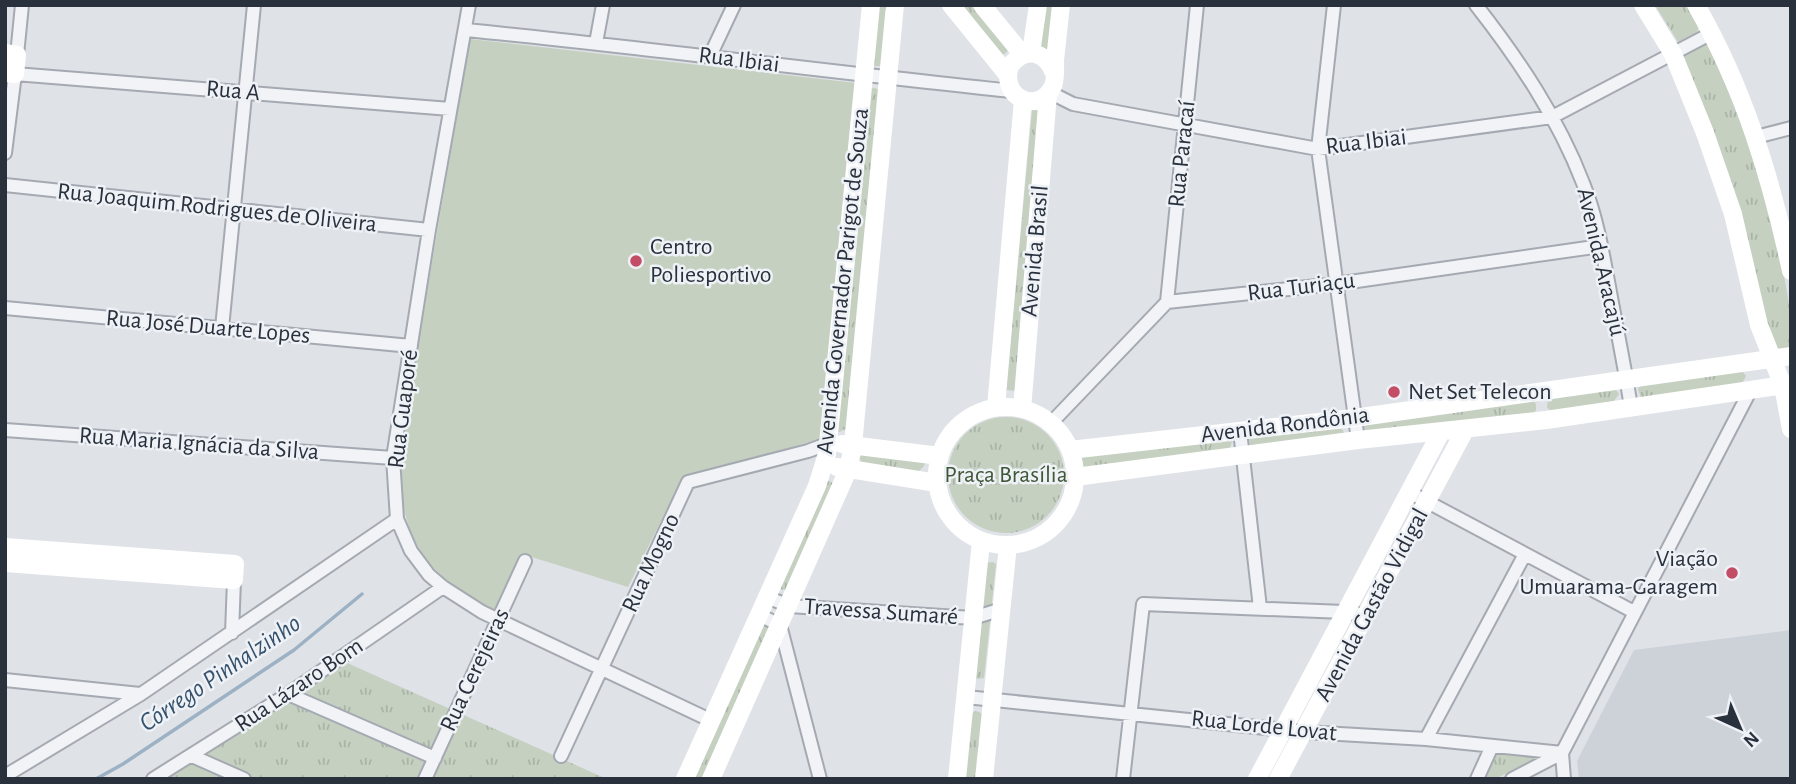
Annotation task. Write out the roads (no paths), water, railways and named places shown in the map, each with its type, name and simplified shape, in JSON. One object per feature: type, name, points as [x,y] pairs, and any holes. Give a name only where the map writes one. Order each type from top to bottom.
[{"type":"street","points":[[5,153],[11,54],[22,5]]},
{"type":"street","points":[[222,328],[254,5]]},
{"type":"street","name":"Rua Guaporé","points":[[469,5],[429,230],[393,458],[397,519],[411,551],[429,575],[443,587],[482,612],[712,721]]},
{"type":"street","points":[[596,43],[603,5]]},
{"type":"street","points":[[710,56],[734,5]]},
{"type":"street","name":"Avenida Governador Parigot de Souza","points":[[685,779],[825,465],[830,443],[871,5]]},
{"type":"street","name":"Avenida Governador Parigot de Souza","points":[[711,779],[848,470],[853,445],[895,5]]},
{"type":"street","points":[[951,5],[1014,88],[1041,99],[1049,93],[1055,80],[1050,63],[1042,56],[1027,54],[1015,59],[1014,88]]},
{"type":"street","points":[[982,5],[1027,54]]},
{"type":"street","points":[[1027,54],[1038,5]]},
{"type":"street","points":[[1054,73],[1061,5]]},
{"type":"street","name":"Rua Paracaí","points":[[1167,303],[1197,5]]},
{"type":"street","points":[[1334,5],[1318,149],[1358,440]]},
{"type":"street","name":"Avenida Aracajú","points":[[1476,5],[1513,52],[1567,144],[1585,186],[1601,246],[1631,407]]},
{"type":"street","points":[[1643,5],[1673,54],[1705,133],[1733,214],[1756,311],[1773,360],[1787,385],[1791,429]]},
{"type":"street","points":[[1696,5],[1712,33],[1756,137],[1777,205],[1791,271]]},
{"type":"street","name":"Rua Ibiai","points":[[466,30],[710,56],[889,79],[1014,88]]},
{"type":"street","name":"Rua Ibiai","points":[[1049,93],[1073,104],[1318,149],[1552,117],[1712,33]]},
{"type":"street","name":"Rua A","points":[[10,73],[450,109]]},
{"type":"street","name":"Avenida Brasil","points":[[996,407],[1014,88]]},
{"type":"street","name":"Avenida Brasil","points":[[1022,408],[1049,93]]},
{"type":"street","points":[[1756,137],[1791,128]]},
{"type":"street","name":"Rua Joaquim Rodrigues de Oliveira","points":[[5,185],[429,230]]},
{"type":"street","name":"Rua Turiaçu","points":[[1167,303],[1336,284],[1601,246]]},
{"type":"street","points":[[1051,423],[1167,303]]},
{"type":"street","name":"Rua José Duarte Lopes","points":[[5,308],[411,346]]},
{"type":"street","name":"Avenida Rondônia","points":[[1070,450],[1354,418],[1791,356]]},
{"type":"street","name":"Avenida Rondônia","points":[[1075,477],[1358,440],[1546,420],[1787,385]]},
{"type":"street","points":[[1564,779],[1562,753],[1751,391]]},
{"type":"street","points":[[1542,393],[1546,420]]},
{"type":"street","points":[[996,407],[1022,408],[1051,423],[1062,435],[1070,450],[1075,477],[1073,494],[1066,510],[1055,524],[1041,535],[1026,542],[1008,545],[981,541],[968,534],[951,518],[940,498],[937,483],[940,456],[948,438],[961,424],[978,413],[996,407]]},
{"type":"street","name":"Rua Maria Ignácia da Silva","points":[[5,430],[393,458]]},
{"type":"street","name":"Avenida Gastão Vidigal","points":[[1278,779],[1465,430]]},
{"type":"street","points":[[1240,432],[1260,608]]},
{"type":"street","name":"Avenida Gastão Vidigal","points":[[1257,779],[1441,432]]},
{"type":"street","points":[[830,443],[940,456]]},
{"type":"street","name":"Rua Mogno","points":[[561,756],[688,482],[830,443]]},
{"type":"street","points":[[808,451],[825,465],[937,483]]},
{"type":"street","points":[[1409,492],[1634,612]]},
{"type":"street","points":[[5,776],[141,694],[397,519]]},
{"type":"street","points":[[957,779],[981,541]]},
{"type":"street","points":[[984,779],[1008,545]]},
{"type":"street","points":[[5,547],[235,564],[232,633]]},
{"type":"street","points":[[1426,739],[1525,554]]},
{"type":"street","name":"Rua Cerejeiras","points":[[425,779],[525,561]]},
{"type":"street","points":[[5,563],[234,580]]},
{"type":"street","name":"Rua Lázaro Bom","points":[[153,779],[288,694],[443,587]]},
{"type":"street","name":"Travessa Sumaré","points":[[767,597],[789,606],[973,618]]},
{"type":"street","points":[[1123,779],[1143,604],[1367,615]]},
{"type":"street","points":[[973,618],[1002,609]]},
{"type":"street","points":[[759,615],[780,625],[820,779]]},
{"type":"street","points":[[5,680],[141,694]]},
{"type":"street","points":[[288,694],[435,758]]},
{"type":"street","name":"Rua Lorde Lovat","points":[[965,697],[1305,732],[1426,739],[1562,753]]},
{"type":"street","points":[[1477,779],[1492,746]]},
{"type":"street","points":[[1511,779],[1562,753]]},
{"type":"street","points":[[192,756],[244,779]]},
{"type":"waterway","name":"Córrego Pinhalzinho","points":[[96,779],[123,764],[294,650],[362,594]]},
{"type":"place","name":"Centro Poliesportivo","points":[[636,261]]},
{"type":"place","name":"Net Set Telecon","points":[[1394,392]]},
{"type":"place","name":"Viação Umuarama-Garagem","points":[[1732,573]]},
{"type":"park label","name":"Praça Brasília","points":[[1006,475]]}]
